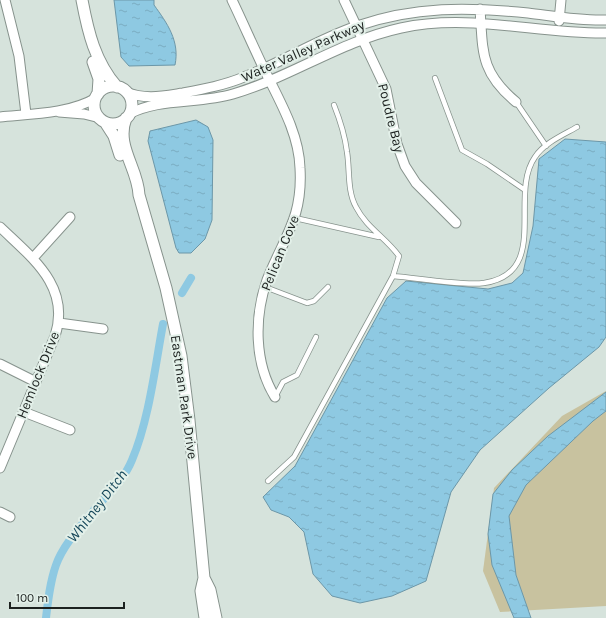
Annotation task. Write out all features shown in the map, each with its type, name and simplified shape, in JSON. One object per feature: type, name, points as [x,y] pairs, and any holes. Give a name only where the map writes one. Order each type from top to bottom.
[{"type":"street","points":[[5,0],[4,12],[20,61],[26,114]]},
{"type":"street","points":[[0,117],[56,112],[84,114],[117,123],[128,116],[131,100],[102,67],[89,34],[82,0]]},
{"type":"street","name":"Pelican Cove","points":[[232,0],[292,128],[298,152],[301,183],[295,218],[265,287],[258,319],[261,367],[267,384],[275,397]]},
{"type":"street","name":"Poudre Bay","points":[[344,0],[386,89],[397,144],[405,166],[416,183],[456,223]]},
{"type":"street","points":[[558,31],[561,0]]},
{"type":"street","name":"Water Valley Parkway","points":[[122,89],[143,97],[168,95],[228,83],[264,69],[357,26],[386,17],[424,10],[454,8],[480,9],[606,20]]},
{"type":"street","points":[[480,9],[483,52],[486,65],[498,86],[516,102]]},
{"type":"street","name":"Water Valley Parkway","points":[[128,116],[144,108],[154,106],[220,98],[269,80],[363,38],[419,25],[444,22],[481,23],[558,31],[606,34]]},
{"type":"street","points":[[89,34],[88,48],[99,79],[95,109],[103,120]]},
{"type":"street","points":[[56,112],[83,104],[97,96],[106,87],[122,89]]},
{"type":"street","name":"Eastman Park Drive","points":[[128,116],[122,134],[124,146],[138,185],[139,195],[166,288],[182,363],[204,578],[201,591],[205,618]]},
{"type":"street","name":"Eastman Park Drive","points":[[103,120],[114,136],[132,187],[139,195]]},
{"type":"street","points":[[33,258],[70,218]]},
{"type":"street","name":"Hemlock Drive","points":[[0,227],[33,258],[45,273],[54,290],[58,308],[59,323],[24,412],[1,462]]},
{"type":"street","points":[[59,323],[103,329]]},
{"type":"street","points":[[0,364],[36,382]]},
{"type":"street","points":[[24,412],[70,430]]},
{"type":"street","points":[[0,512],[10,517]]},
{"type":"street","name":"Eastman Park Drive","points":[[204,578],[210,590],[216,618]]},
{"type":"lane","points":[[435,78],[462,150],[487,164],[525,190]]},
{"type":"lane","points":[[516,102],[546,146]]},
{"type":"lane","points":[[268,481],[294,457],[393,276],[398,256],[391,246],[379,237],[356,207],[351,192],[343,130],[334,105]]},
{"type":"lane","points":[[393,276],[484,283],[501,278],[515,268],[522,253],[525,231],[525,190],[529,168],[535,156],[546,146],[577,127]]},
{"type":"lane","points":[[295,218],[379,237]]},
{"type":"lane","points":[[265,287],[298,301],[307,303],[314,301],[328,288]]},
{"type":"lane","points":[[275,397],[283,382],[297,374],[316,337]]},
{"type":"shaded area","points":[[606,391],[606,606],[500,612],[483,571],[494,488],[562,416]]},
{"type":"water","points":[[114,0],[154,0],[154,5],[168,26],[174,40],[176,48],[175,65],[129,66],[121,57]]},
{"type":"water","points":[[196,120],[208,127],[213,140],[212,220],[205,239],[191,253],[179,253],[176,248],[148,141],[150,131]]},
{"type":"water","points":[[565,139],[606,142],[606,337],[599,347],[549,388],[480,450],[451,492],[426,581],[392,596],[360,603],[332,596],[313,574],[304,532],[289,517],[271,510],[263,497],[295,466],[387,298],[406,281],[488,289],[512,283],[523,273],[533,226],[539,159]]},
{"type":"water","points":[[606,392],[606,411],[593,421],[526,485],[509,516],[516,575],[531,618],[514,618],[492,565],[488,534],[493,494],[512,470],[548,436]]},
{"type":"waterway","name":"Whitney Ditch","points":[[182,293],[191,278]]},
{"type":"waterway","name":"Whitney Ditch","points":[[46,618],[52,578],[63,550],[78,529],[125,474],[132,460],[147,411],[163,324]]}]
